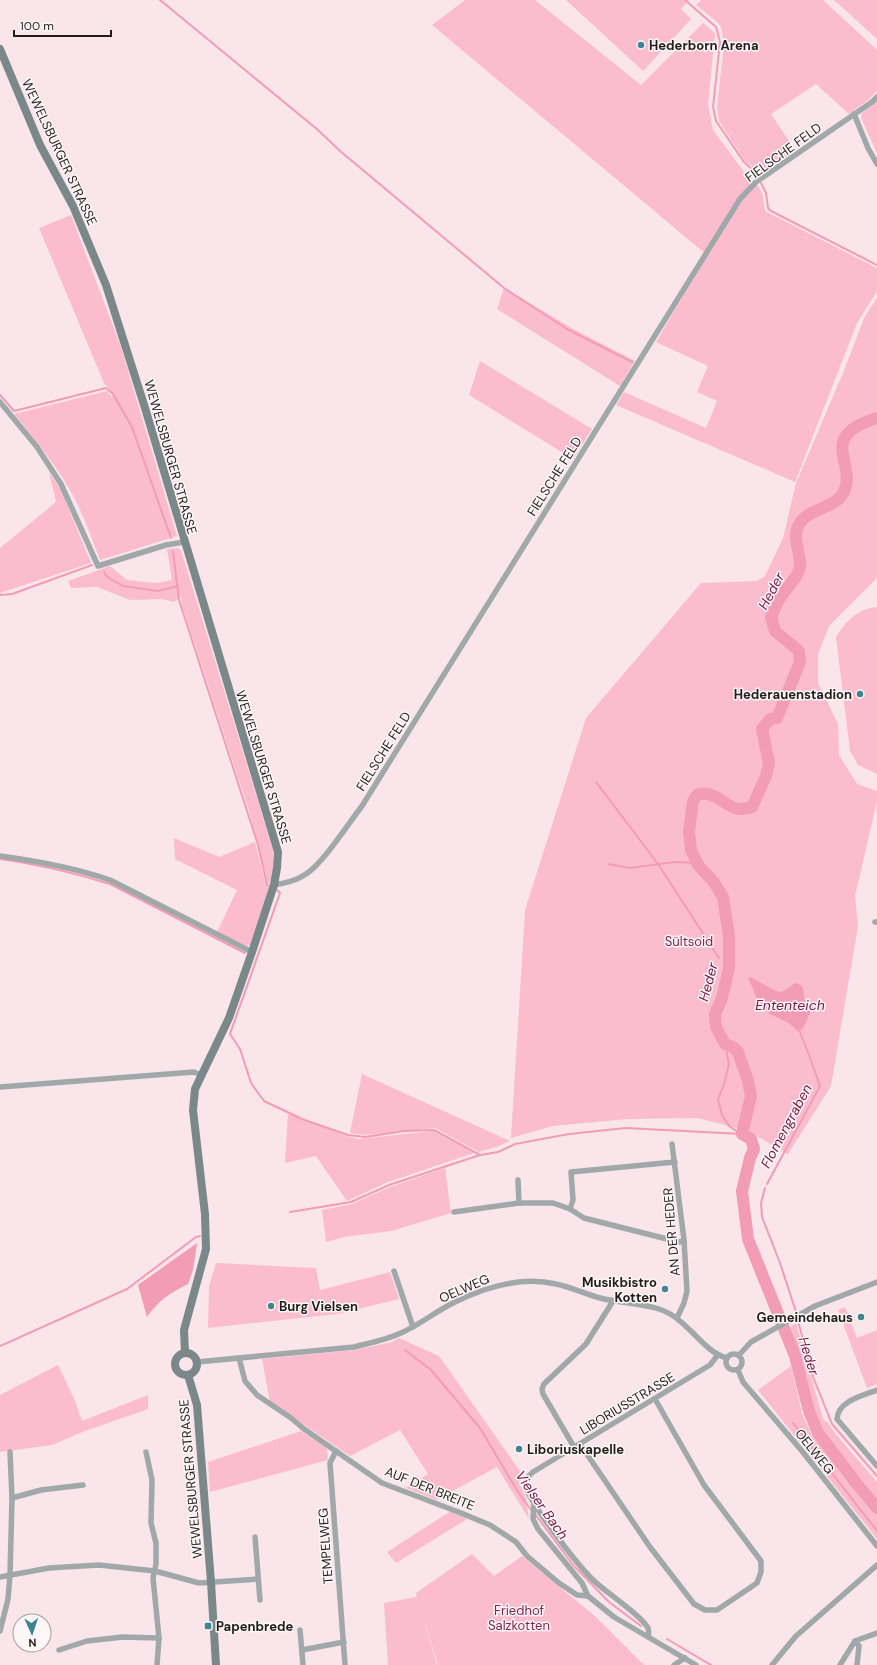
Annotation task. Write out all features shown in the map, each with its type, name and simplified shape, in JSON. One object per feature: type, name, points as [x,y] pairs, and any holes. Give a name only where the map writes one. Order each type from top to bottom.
[{"type":"main road","name":"WEWELSBURGER STRASSE","points":[[0,49],[40,145],[74,206],[106,285],[143,401],[278,852],[274,885],[252,952]]},
{"type":"main road","points":[[185,1353],[184,1330],[206,1249],[205,1214],[193,1110],[195,1089],[229,1018],[252,952]]},
{"type":"main road","points":[[185,1353],[191,1354],[195,1357],[197,1362],[196,1369],[188,1375],[180,1373],[176,1365],[176,1360],[180,1355],[185,1353]]},
{"type":"main road","name":"WEWELSBURGER STRASSE","points":[[188,1375],[197,1405],[216,1665]]},
{"type":"street","name":"FIELSCHE FELD","points":[[274,885],[292,881],[307,874],[321,860],[362,806],[740,199],[756,182],[872,102],[877,97]]},
{"type":"street","points":[[854,114],[868,148],[877,164]]},
{"type":"street","points":[[0,402],[37,447],[61,484],[98,566],[166,545],[184,542]]},
{"type":"street","points":[[0,856],[95,875],[110,880],[252,952]]},
{"type":"street","points":[[0,1087],[194,1072],[201,1075]]},
{"type":"street","name":"AN DER HEDER","points":[[672,1144],[684,1241],[687,1291],[684,1303],[677,1318]]},
{"type":"street","points":[[570,1209],[573,1200],[571,1172],[675,1162]]},
{"type":"street","points":[[518,1180],[519,1203]]},
{"type":"street","points":[[454,1212],[519,1203],[553,1203],[570,1209],[584,1218],[603,1224],[679,1242],[684,1241]]},
{"type":"street","points":[[394,1271],[413,1327]]},
{"type":"street","name":"OELWEG","points":[[197,1362],[354,1347],[385,1339],[413,1327],[454,1302],[487,1289],[517,1282],[534,1281],[557,1284],[613,1301],[660,1310],[677,1318],[717,1356]]},
{"type":"street","points":[[739,1355],[750,1342],[815,1306],[877,1282]]},
{"type":"street","points":[[574,1447],[542,1394],[542,1389],[544,1384],[586,1344],[613,1301]]},
{"type":"street","points":[[717,1356],[727,1358],[733,1354],[739,1355],[743,1363],[738,1370],[733,1370],[728,1368],[726,1363],[727,1358]]},
{"type":"street","name":"LIBORIUSSTRASSE","points":[[534,1504],[526,1484],[526,1479],[533,1472],[710,1365],[717,1356]]},
{"type":"street","name":"AUF DER BREITE","points":[[239,1358],[245,1380],[257,1396],[291,1418],[336,1451],[382,1482],[490,1525],[516,1542],[527,1556],[559,1583],[577,1595],[588,1596]]},
{"type":"street","name":"OELWEG","points":[[738,1370],[743,1382],[802,1451],[877,1546]]},
{"type":"street","points":[[877,1390],[844,1404],[837,1412],[836,1419],[877,1466]]},
{"type":"street","points":[[580,1444],[650,1547],[694,1604],[705,1610],[717,1610],[757,1583],[761,1572],[761,1561],[704,1485],[655,1399]]},
{"type":"street","name":"TEMPELWEG","points":[[336,1451],[330,1463],[346,1665]]},
{"type":"street","points":[[0,1631],[8,1599],[10,1575],[12,1498],[10,1452]]},
{"type":"street","points":[[146,1452],[152,1480],[152,1523],[156,1543],[156,1564],[153,1578],[159,1638],[157,1665]]},
{"type":"street","points":[[12,1498],[41,1490],[83,1485]]},
{"type":"street","points":[[534,1504],[533,1519],[543,1537],[582,1583],[588,1596],[614,1617],[696,1665]]},
{"type":"street","points":[[534,1504],[570,1554],[592,1579],[638,1617],[647,1627],[649,1633],[648,1637]]},
{"type":"street","points":[[255,1537],[260,1600]]},
{"type":"street","points":[[0,1577],[49,1568],[99,1564],[155,1571],[199,1583],[258,1579]]},
{"type":"street","points":[[772,1665],[796,1636],[877,1565]]},
{"type":"street","points":[[300,1630],[303,1665]]},
{"type":"street","points":[[840,1665],[855,1641],[877,1633]]},
{"type":"street","points":[[59,1650],[88,1641],[123,1637],[159,1638]]},
{"type":"street","points":[[855,1641],[859,1646],[857,1665]]},
{"type":"street","points":[[302,1650],[344,1642]]},
{"type":"street","points":[[674,1665],[685,1658]]},
{"type":"green space","points":[[465,0],[535,0],[641,85],[703,23],[715,33],[708,105],[713,130],[750,180],[759,187],[763,196],[765,211],[877,268],[877,291],[857,323],[795,482],[616,405],[624,392],[706,428],[717,401],[697,392],[708,366],[656,342],[707,255],[432,25]]},
{"type":"green space","name":"Hederborn Arena","points":[[566,0],[689,0],[681,9],[691,19],[643,71]]},
{"type":"green space","points":[[701,0],[823,0],[877,50],[877,91],[868,100],[849,114],[816,84],[771,114],[795,150],[760,173],[745,161],[719,121],[717,107],[724,44],[721,27],[696,5]]},
{"type":"green space","points":[[834,0],[877,0],[877,39]]},
{"type":"green space","points":[[877,101],[877,153],[861,118],[862,113]]},
{"type":"green space","points":[[71,215],[121,347],[177,536],[100,560],[72,493],[49,458],[14,414],[107,391],[112,397],[113,394],[104,383],[39,228]]},
{"type":"green space","points":[[504,288],[575,330],[635,361],[620,386],[497,309]]},
{"type":"green space","name":"Sültsoid","points":[[877,298],[877,575],[876,579],[829,626],[818,654],[818,683],[838,724],[839,755],[857,784],[877,791],[877,801],[855,896],[858,926],[831,1086],[788,1154],[748,1131],[698,1118],[628,1119],[553,1126],[511,1138],[525,910],[586,718],[701,583],[757,581],[765,576],[783,538],[796,483],[843,373],[865,316]]},
{"type":"green space","points":[[480,361],[592,429],[573,459],[469,395]]},
{"type":"green space","points":[[49,472],[61,490],[91,563],[0,593],[0,548],[56,502]]},
{"type":"green space","points":[[177,548],[181,550],[273,850],[273,872],[270,884],[267,881],[250,814],[182,605],[181,597],[174,602],[162,599],[130,600],[97,587],[71,588],[68,581],[110,566],[127,580],[157,583],[172,580],[167,549]]},
{"type":"green space","name":"Hederauenstadion","points":[[877,607],[877,774],[858,765],[850,751],[836,637],[848,621],[858,613]]},
{"type":"green space","points":[[174,838],[219,857],[255,842],[266,886],[269,888],[251,944],[247,946],[217,932],[237,890],[175,859]]},
{"type":"green space","points":[[362,1074],[510,1141],[479,1152],[435,1128],[364,1135],[350,1133]]},
{"type":"green space","points":[[288,1114],[358,1139],[433,1131],[474,1153],[388,1182],[347,1201],[316,1156],[285,1163]]},
{"type":"green space","points":[[445,1168],[451,1213],[391,1231],[344,1237],[326,1242],[322,1210],[352,1204],[390,1187]]},
{"type":"green space","points":[[216,1263],[316,1268],[320,1290],[390,1272],[399,1299],[337,1314],[208,1328],[209,1286]]},
{"type":"green space","points":[[845,1307],[857,1338],[877,1330],[877,1384],[867,1388],[838,1310]]},
{"type":"green space","points":[[796,1323],[823,1419],[877,1482],[877,1500],[819,1427],[815,1419],[800,1355],[790,1327]]},
{"type":"green space","points":[[399,1338],[439,1356],[520,1471],[519,1482],[526,1498],[529,1519],[497,1467],[436,1500],[406,1488],[428,1474],[400,1430],[350,1456],[270,1402],[262,1359],[355,1350],[392,1342]]},
{"type":"green space","points":[[58,1365],[75,1401],[82,1421],[148,1395],[148,1409],[85,1431],[52,1445],[0,1452],[0,1395]]},
{"type":"green space","points":[[791,1366],[802,1413],[811,1434],[877,1513],[877,1539],[758,1390]]},
{"type":"green space","points":[[301,1431],[327,1448],[328,1460],[210,1492],[208,1462]]},
{"type":"green space","points":[[451,1511],[467,1519],[396,1563],[387,1552]]},
{"type":"green space","name":"Friedhof Salzkotten","points":[[472,1554],[494,1576],[522,1556],[596,1617],[644,1665],[438,1665],[421,1610],[437,1665],[388,1665],[384,1603],[417,1597],[416,1593]]},
{"type":"water","name":"Ententeich","points":[[750,977],[778,992],[784,991],[795,983],[802,986],[810,1013],[806,1024],[798,1032],[786,1021],[768,1013],[759,1002],[749,981],[748,978]]},
{"type":"water","points":[[197,1243],[193,1270],[188,1284],[165,1298],[147,1317],[138,1285]]},
{"type":"waterway","points":[[160,0],[318,130],[340,151],[504,288],[567,329],[632,362]]},
{"type":"waterway","points":[[685,0],[716,27],[720,42],[713,107],[716,121],[744,162],[757,174]]},
{"type":"waterway","points":[[761,183],[766,193],[768,208],[771,211],[877,265]]},
{"type":"waterway","points":[[0,395],[14,411],[106,388],[113,394],[132,427],[171,538]]},
{"type":"waterway","name":"Heder","points":[[877,418],[858,426],[847,434],[843,443],[846,484],[842,495],[833,503],[804,518],[797,529],[796,541],[800,559],[798,574],[780,598],[771,617],[775,631],[799,651],[800,662],[777,718],[770,719],[762,729],[769,763],[766,776],[752,807],[738,809],[728,805],[719,798],[705,794],[697,795],[693,801],[689,832],[691,850],[698,865],[713,881],[723,897],[729,936],[729,968],[722,998],[715,1014],[716,1027],[725,1044],[733,1047],[738,1052],[748,1081],[751,1096],[742,1134],[751,1139],[754,1149],[750,1158],[742,1191],[748,1239],[795,1356],[809,1411],[818,1433],[877,1508]]},
{"type":"waterway","points":[[173,551],[179,600],[258,845],[267,885],[269,886]]},
{"type":"waterway","points":[[0,595],[12,594],[92,565]]},
{"type":"waterway","points":[[104,572],[107,577],[123,586],[158,591],[178,586]]},
{"type":"waterway","points":[[596,782],[658,864],[719,958]]},
{"type":"waterway","points":[[0,859],[56,869],[110,884],[245,953]]},
{"type":"waterway","points":[[608,864],[630,868],[675,862],[697,863]]},
{"type":"waterway","points":[[277,890],[280,893],[230,1034],[240,1049],[251,1083],[264,1101],[302,1119],[348,1135],[365,1137],[404,1131],[434,1130],[480,1155],[498,1152],[515,1144],[569,1134],[626,1128],[742,1134]]},
{"type":"waterway","name":"Flomengraben","points":[[800,1032],[808,1053]]},
{"type":"waterway","name":"Heder","points":[[725,1044],[729,1064],[724,1084],[718,1099],[722,1115],[729,1126],[741,1134]]},
{"type":"waterway","name":"Flomengraben","points":[[767,1184],[820,1086],[809,1055]]},
{"type":"waterway","points":[[290,1212],[351,1202],[389,1185],[480,1155]]},
{"type":"waterway","name":"Flomengraben","points":[[765,1188],[761,1203],[762,1217],[780,1263],[796,1312]]},
{"type":"waterway","points":[[0,1346],[127,1289],[196,1237],[200,1236]]},
{"type":"waterway","name":"Flomengraben","points":[[798,1321],[813,1377],[832,1424],[877,1476]]},
{"type":"waterway","name":"Vielser Bach","points":[[405,1350],[431,1370],[480,1428],[518,1492],[532,1511]]},
{"type":"waterway","points":[[793,1423],[877,1531]]},
{"type":"waterway","name":"Vielser Bach","points":[[535,1514],[573,1565],[609,1602],[641,1626]]},
{"type":"waterway","name":"Vielser Bach","points":[[667,1639],[711,1665]]},
{"type":"place","name":"Hederborn Arena","points":[[641,45]]},
{"type":"place","name":"Hederauenstadion","points":[[860,694]]},
{"type":"place","name":"Musikbistro Kotten","points":[[665,1289]]},
{"type":"place","name":"Burg Vielsen","points":[[271,1306]]},
{"type":"place","name":"Gemeindehaus","points":[[861,1317]]},
{"type":"place","name":"Liboriuskapelle","points":[[519,1449]]},
{"type":"place","name":"Papenbrede","points":[[208,1626]]}]
